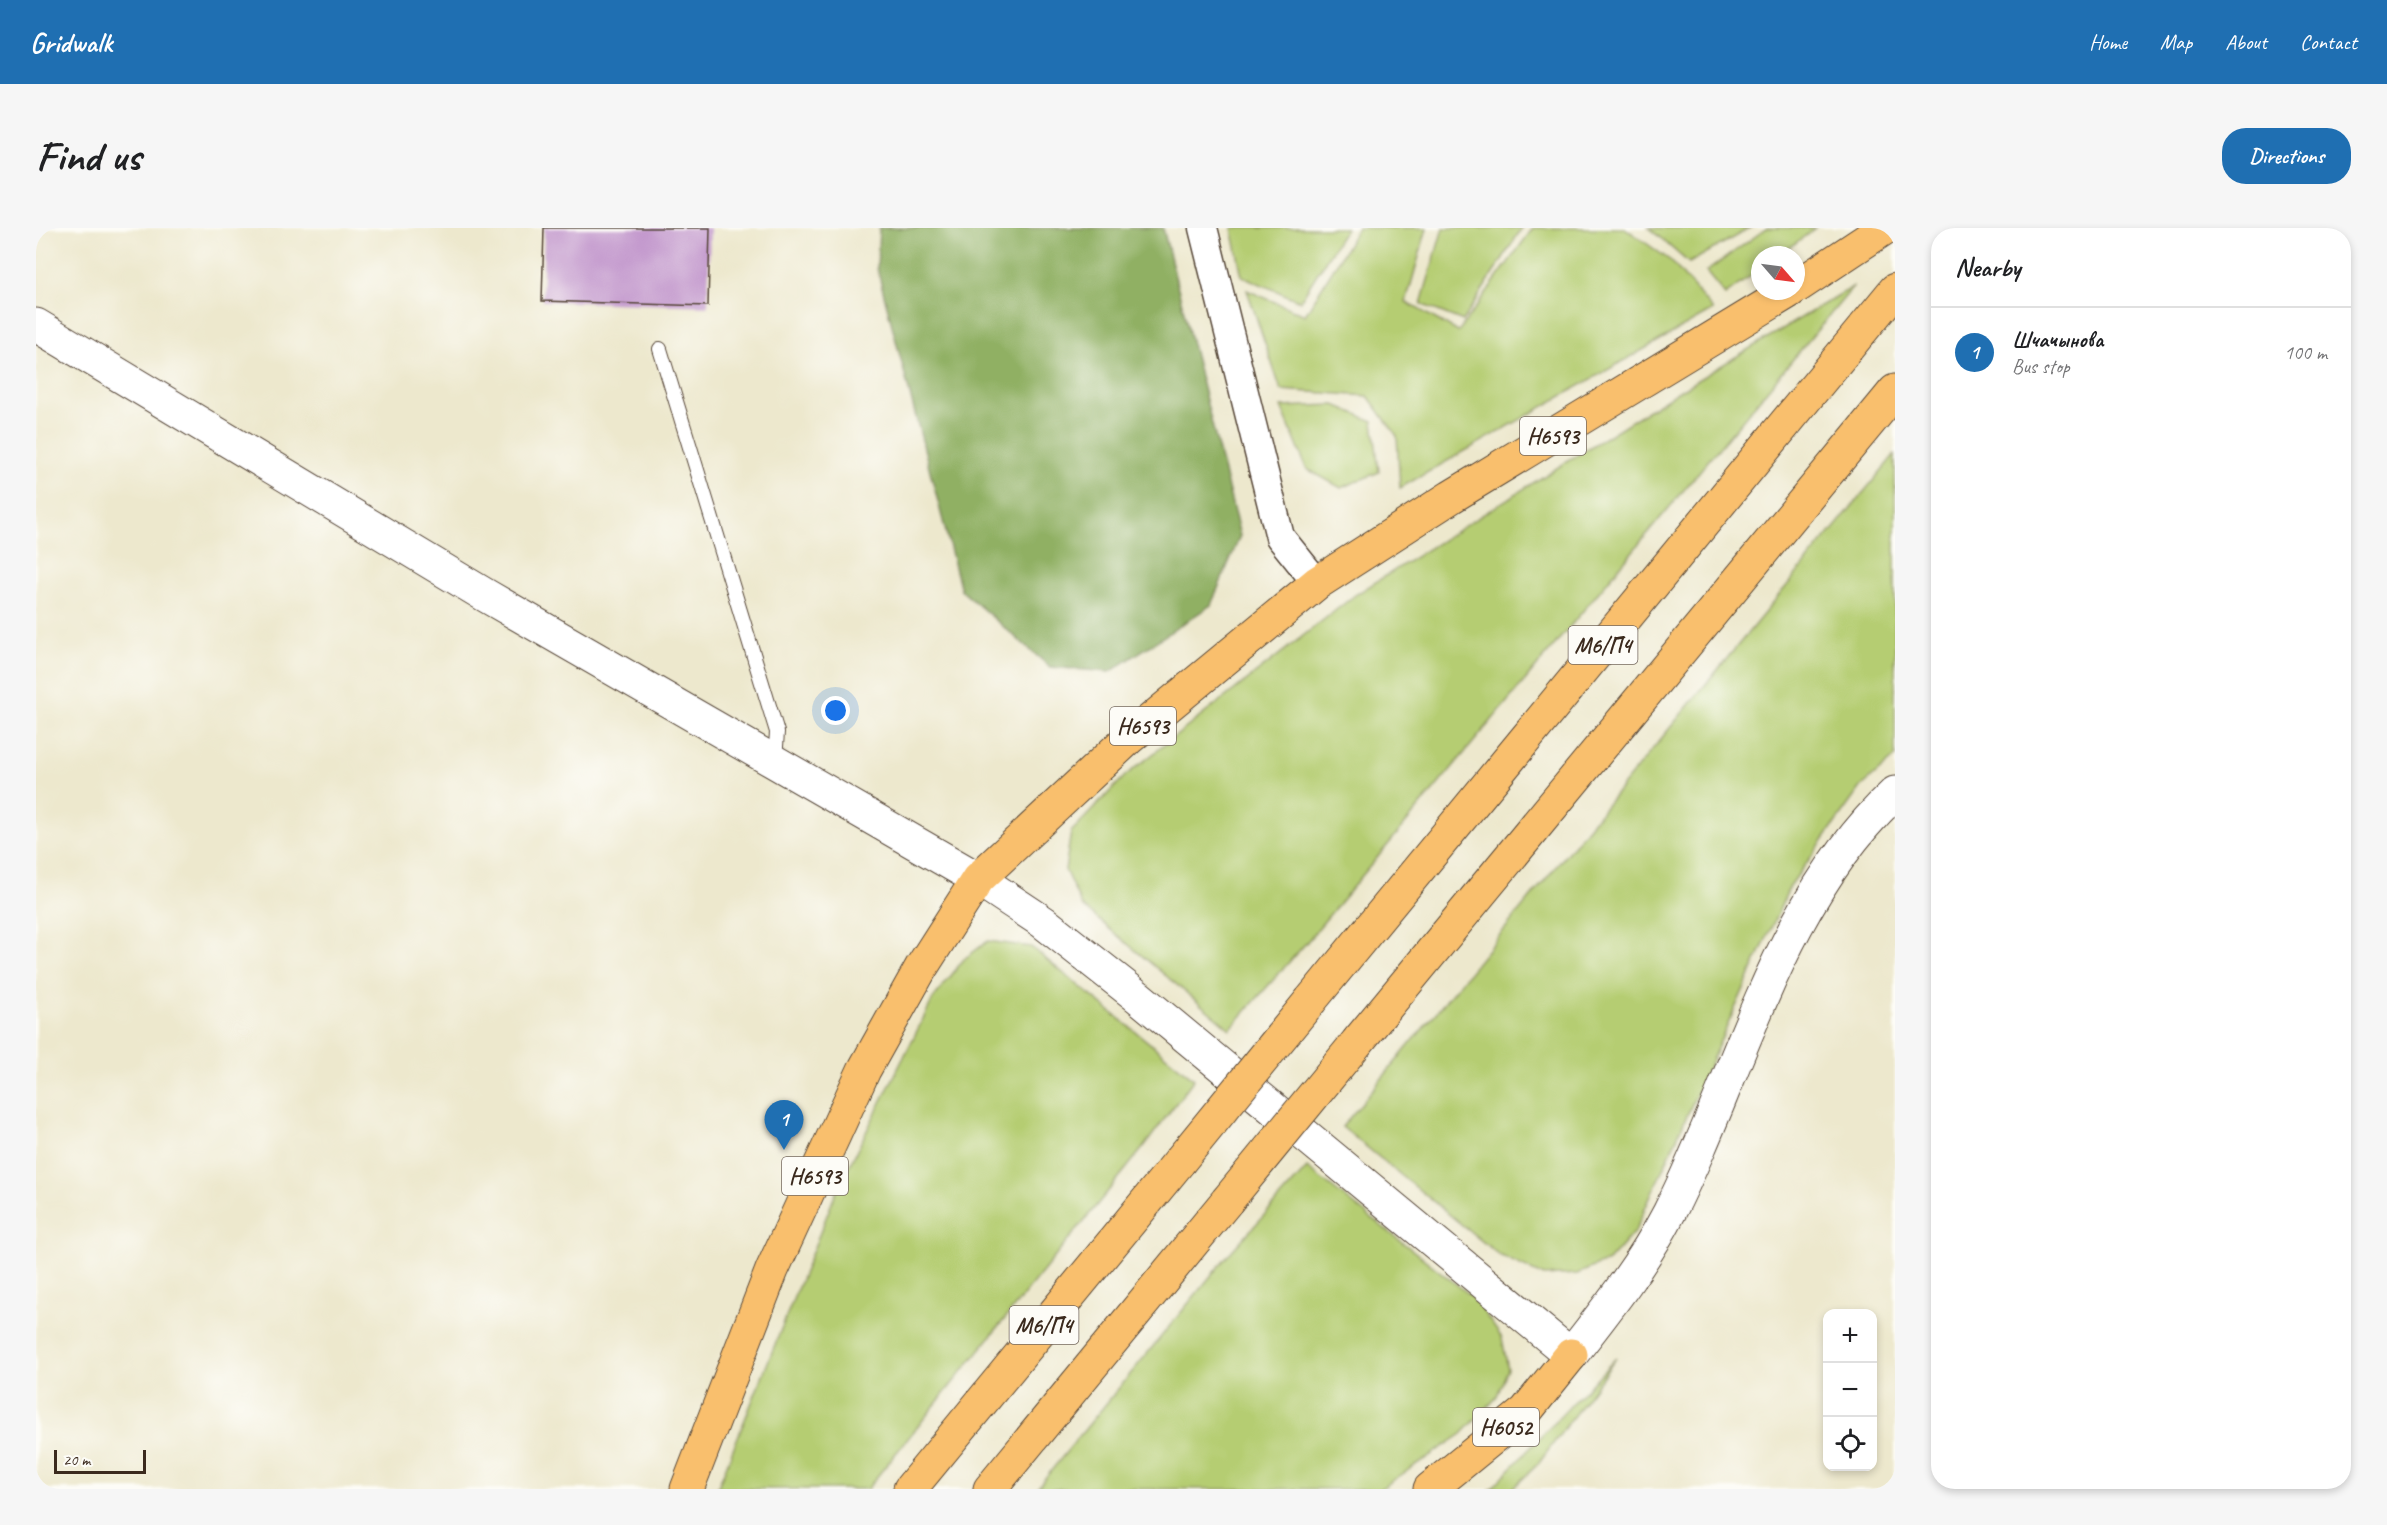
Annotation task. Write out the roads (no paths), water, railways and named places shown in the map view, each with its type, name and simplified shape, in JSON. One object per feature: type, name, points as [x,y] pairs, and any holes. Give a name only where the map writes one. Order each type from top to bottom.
[{"type":"highway","points":[[1805,281],[1885,228]]},
{"type":"highway","name":"М6/П4","points":[[910,1489],[1895,290]]},
{"type":"highway","name":"Н6593","points":[[687,1489],[771,1270],[864,1070],[921,968],[978,879],[1129,738],[1317,583],[1451,497],[1775,300]]},
{"type":"highway","name":"М6/П4","points":[[990,1489],[1895,391]]},
{"type":"highway","name":"Н6052","points":[[1430,1489],[1526,1411],[1571,1355]]},
{"type":"street","points":[[1203,228],[1280,537],[1317,583]]},
{"type":"street","points":[[36,325],[485,595],[978,879],[1043,922],[1137,996],[1571,1355]]},
{"type":"street","name":"Н6052","points":[[1571,1355],[1632,1277],[1669,1212],[1747,1033],[1796,929],[1835,863],[1876,810],[1895,793]]},
{"type":"lane","points":[[660,349],[777,732],[775,764]]},
{"type":"place","name":"Шчачынова","points":[[784,1150]]}]
